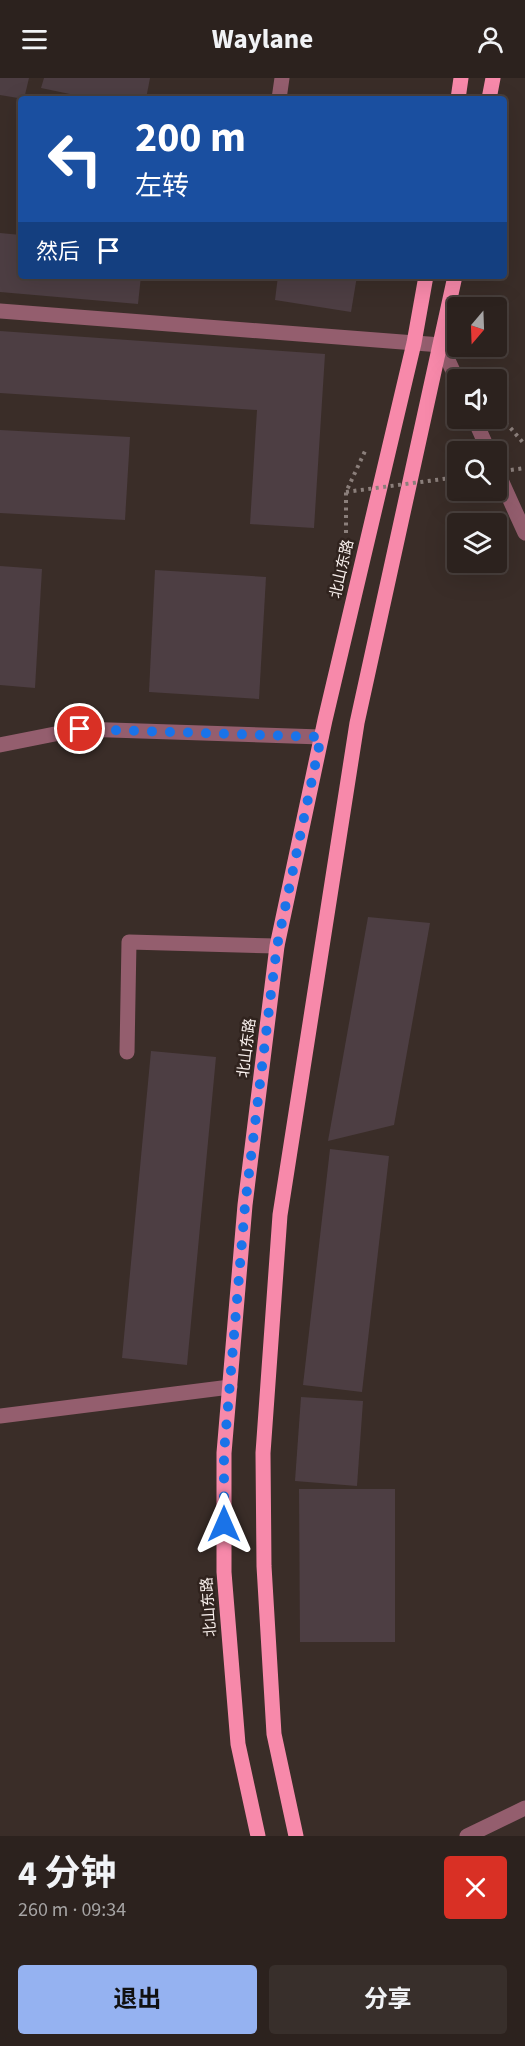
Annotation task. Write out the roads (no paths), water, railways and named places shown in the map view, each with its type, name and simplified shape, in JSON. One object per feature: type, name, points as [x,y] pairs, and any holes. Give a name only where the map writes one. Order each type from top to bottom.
[{"type":"main road","points":[[458,96],[461,78]]},
{"type":"main road","points":[[490,96],[494,78]]},
{"type":"main road","name":"北山东路","points":[[258,1836],[238,1744],[224,1572],[224,1453],[245,1206],[277,946],[321,737],[414,343],[425,279]]},
{"type":"main road","points":[[296,1836],[274,1734],[264,1566],[263,1452],[280,1215],[357,723],[441,345],[453,279]]},
{"type":"street","points":[[279,96],[282,78]]},
{"type":"street","points":[[0,311],[441,345],[452,369]]},
{"type":"street","points":[[507,494],[525,532]]},
{"type":"street","points":[[0,746],[80,729],[321,737]]},
{"type":"street","points":[[127,1052],[129,942],[277,946]]},
{"type":"street","points":[[0,1416],[230,1387]]},
{"type":"street","points":[[467,1836],[525,1808]]}]
